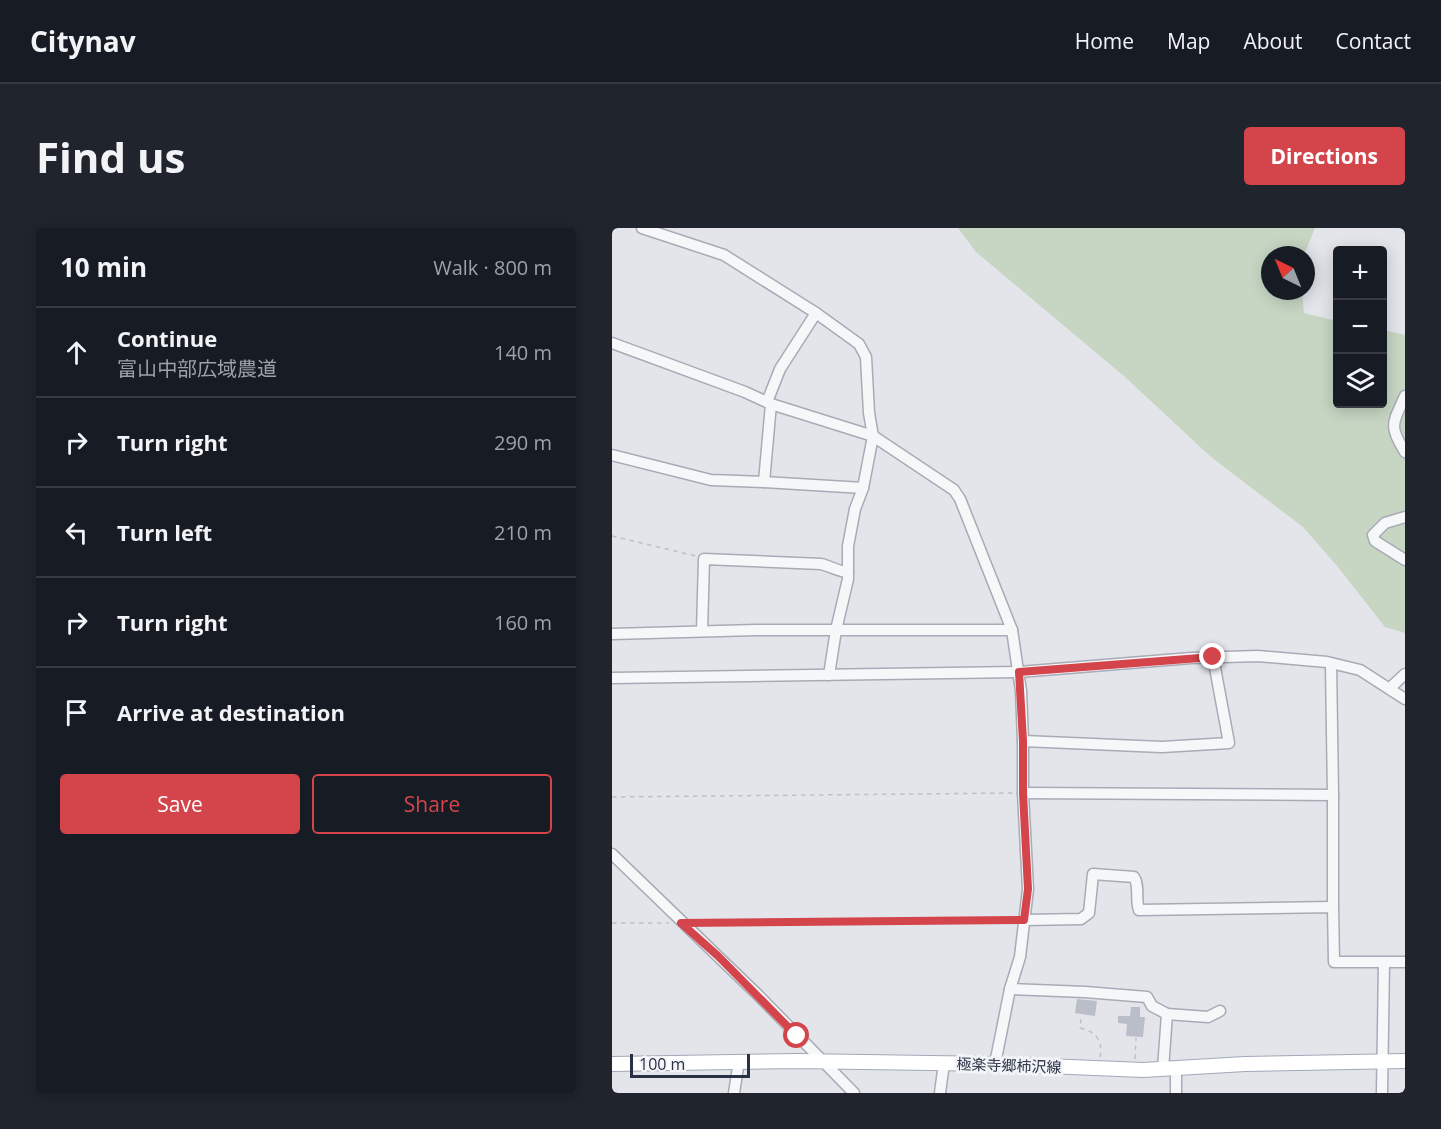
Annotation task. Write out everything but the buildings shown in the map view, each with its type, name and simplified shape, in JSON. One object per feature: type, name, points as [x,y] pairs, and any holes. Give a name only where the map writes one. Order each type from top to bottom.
[{"type":"main road","name":"極楽寺郷柿沢線","points":[[612,1064],[738,1060],[995,1064],[1134,1069],[1274,1063],[1405,1061]]},
{"type":"street","points":[[642,228],[724,255],[816,313],[859,344],[866,357],[869,413],[873,436],[848,546],[848,572],[829,675]]},
{"type":"street","points":[[764,482],[769,403],[780,369],[816,313]]},
{"type":"street","points":[[612,343],[769,403],[873,436],[954,490],[960,499],[1012,630],[1019,672],[1028,889],[1020,957],[1010,989],[995,1064]]},
{"type":"street","points":[[1405,396],[1393,423],[1395,435],[1405,452]]},
{"type":"street","points":[[612,455],[711,480],[863,488]]},
{"type":"street","points":[[1405,517],[1384,523],[1372,536],[1375,541],[1405,560]]},
{"type":"street","points":[[702,631],[704,558],[821,564],[841,572],[848,572]]},
{"type":"street","points":[[612,634],[702,631],[1012,630]]},
{"type":"street","points":[[612,678],[1019,672],[1213,657],[1258,656],[1331,664],[1360,670],[1405,699]]},
{"type":"street","points":[[1023,741],[1162,747],[1229,743],[1213,657]]},
{"type":"street","points":[[1331,664],[1334,962],[1405,962]]},
{"type":"street","points":[[1390,688],[1405,674]]},
{"type":"street","points":[[1023,793],[1333,795]]},
{"type":"street","points":[[612,854],[681,923],[718,956],[854,1093]]},
{"type":"street","points":[[1024,920],[1081,919],[1089,913],[1093,874],[1134,877],[1137,880],[1139,910],[1333,907]]},
{"type":"street","points":[[1382,1093],[1384,962]]},
{"type":"street","points":[[1010,989],[1147,997],[1152,1006],[1167,1014],[1208,1017],[1220,1011]]},
{"type":"street","points":[[1167,1014],[1169,1068],[1176,1093]]},
{"type":"street","points":[[734,1093],[738,1060]]},
{"type":"street","points":[[940,1093],[944,1063]]},
{"type":"path","points":[[612,536],[704,558]]},
{"type":"path","points":[[612,797],[1023,793]]},
{"type":"path","points":[[612,923],[1024,920]]},
{"type":"path","points":[[1081,1019],[1080,1028],[1091,1030],[1100,1042],[1102,1051],[1099,1068]]},
{"type":"path","points":[[1134,1069],[1136,1038]]},
{"type":"green space","points":[[958,228],[1315,228],[1308,246],[1261,246],[1261,300],[1303,300],[1304,313],[1333,320],[1333,408],[1387,408],[1387,331],[1405,335],[1405,633],[1385,627],[1303,527],[1211,457],[1125,377],[976,252]]},
{"type":"route","points":[[797,1036],[718,956],[681,923],[1024,920],[1028,889],[1019,672],[1213,657]]}]
